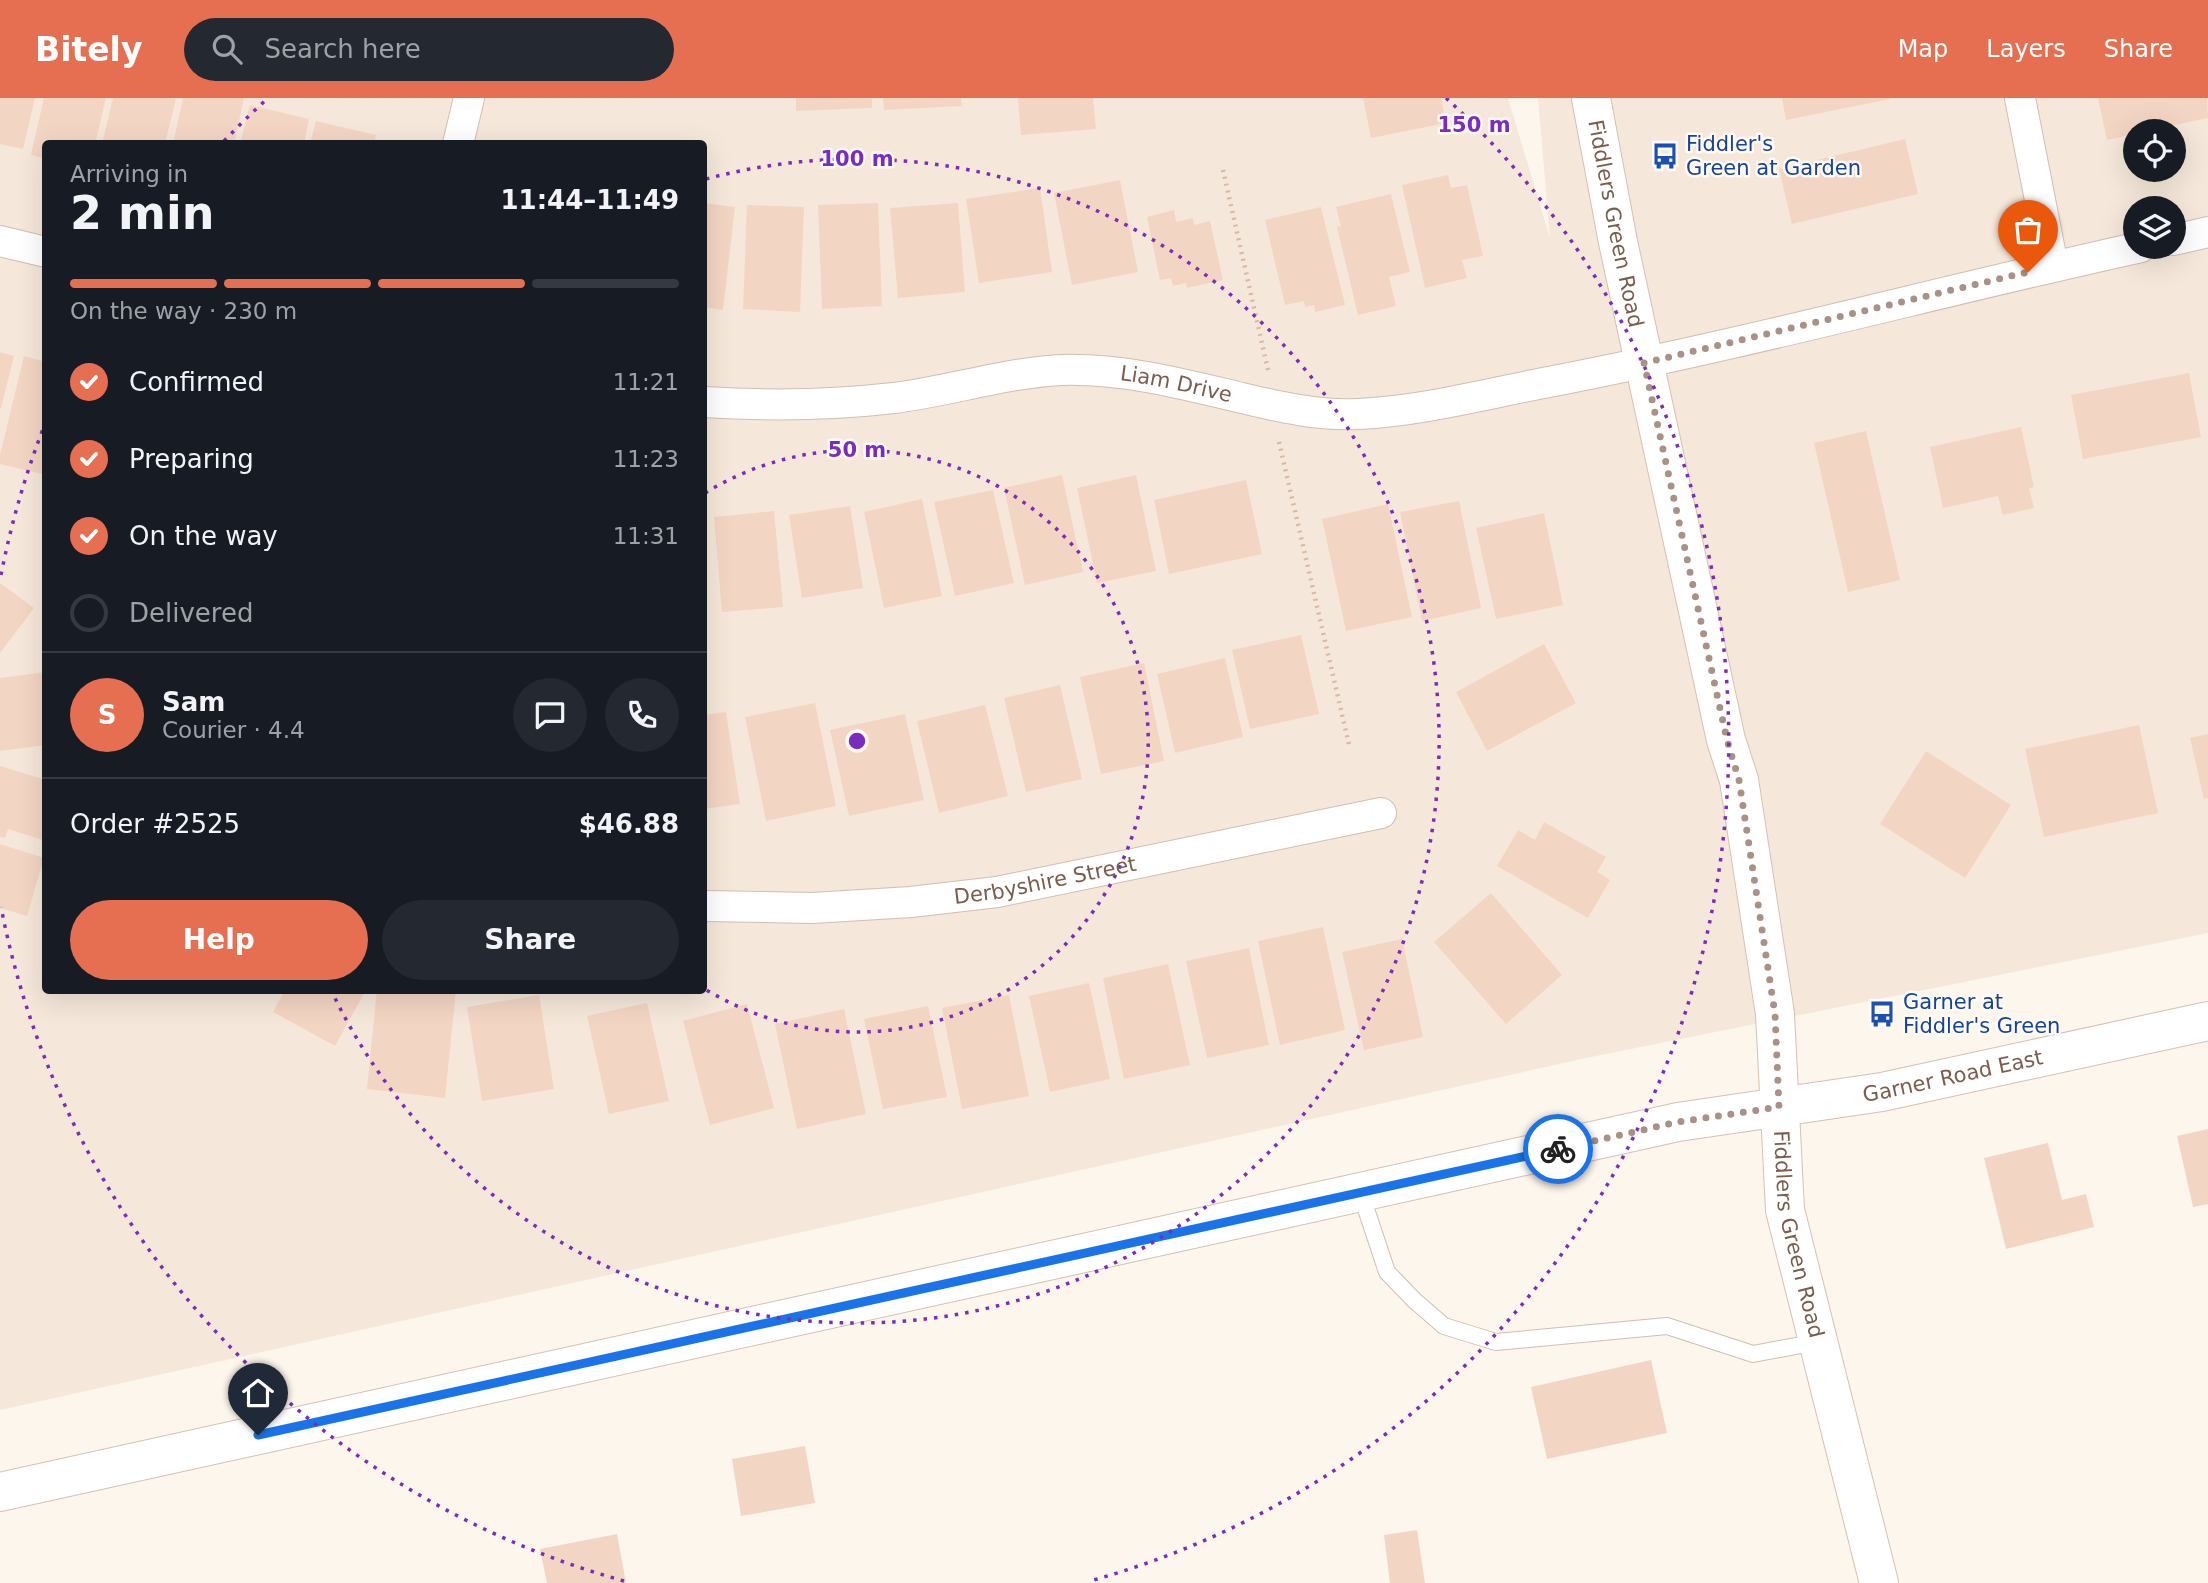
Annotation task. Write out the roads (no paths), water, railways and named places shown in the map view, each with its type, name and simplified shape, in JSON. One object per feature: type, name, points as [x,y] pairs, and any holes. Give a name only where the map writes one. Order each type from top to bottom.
[{"type":"main road","name":"Fiddlers Green Road","points":[[1591,98],[1644,363],[1727,740],[1739,780],[1775,1014],[1785,1210],[1879,1583]]},
{"type":"main road","name":"Garner Road East","points":[[0,1492],[1678,1122],[1882,1092],[2208,1021]]},
{"type":"street","points":[[459,140],[469,98]]},
{"type":"street","points":[[2020,98],[2053,266]]},
{"type":"street","points":[[2186,237],[2208,232]]},
{"type":"street","points":[[0,241],[42,251]]},
{"type":"street","name":"Liam Drive","points":[[707,402],[774,404],[895,398],[1019,374],[1063,370],[1116,372],[1274,405],[1355,415],[1399,410],[1644,363],[2123,251]]},
{"type":"street","name":"Derbyshire Street","points":[[707,906],[812,908],[911,902],[997,892],[1381,813]]},
{"type":"lane","points":[[1360,1191],[1387,1272],[1444,1326],[1496,1342],[1667,1326],[1753,1354],[1817,1342]]},
{"type":"place","name":"Fiddler's Green at Garden","points":[[1665,156]]},
{"type":"place","name":"Garner at Fiddler's Green","points":[[1882,1014]]}]
